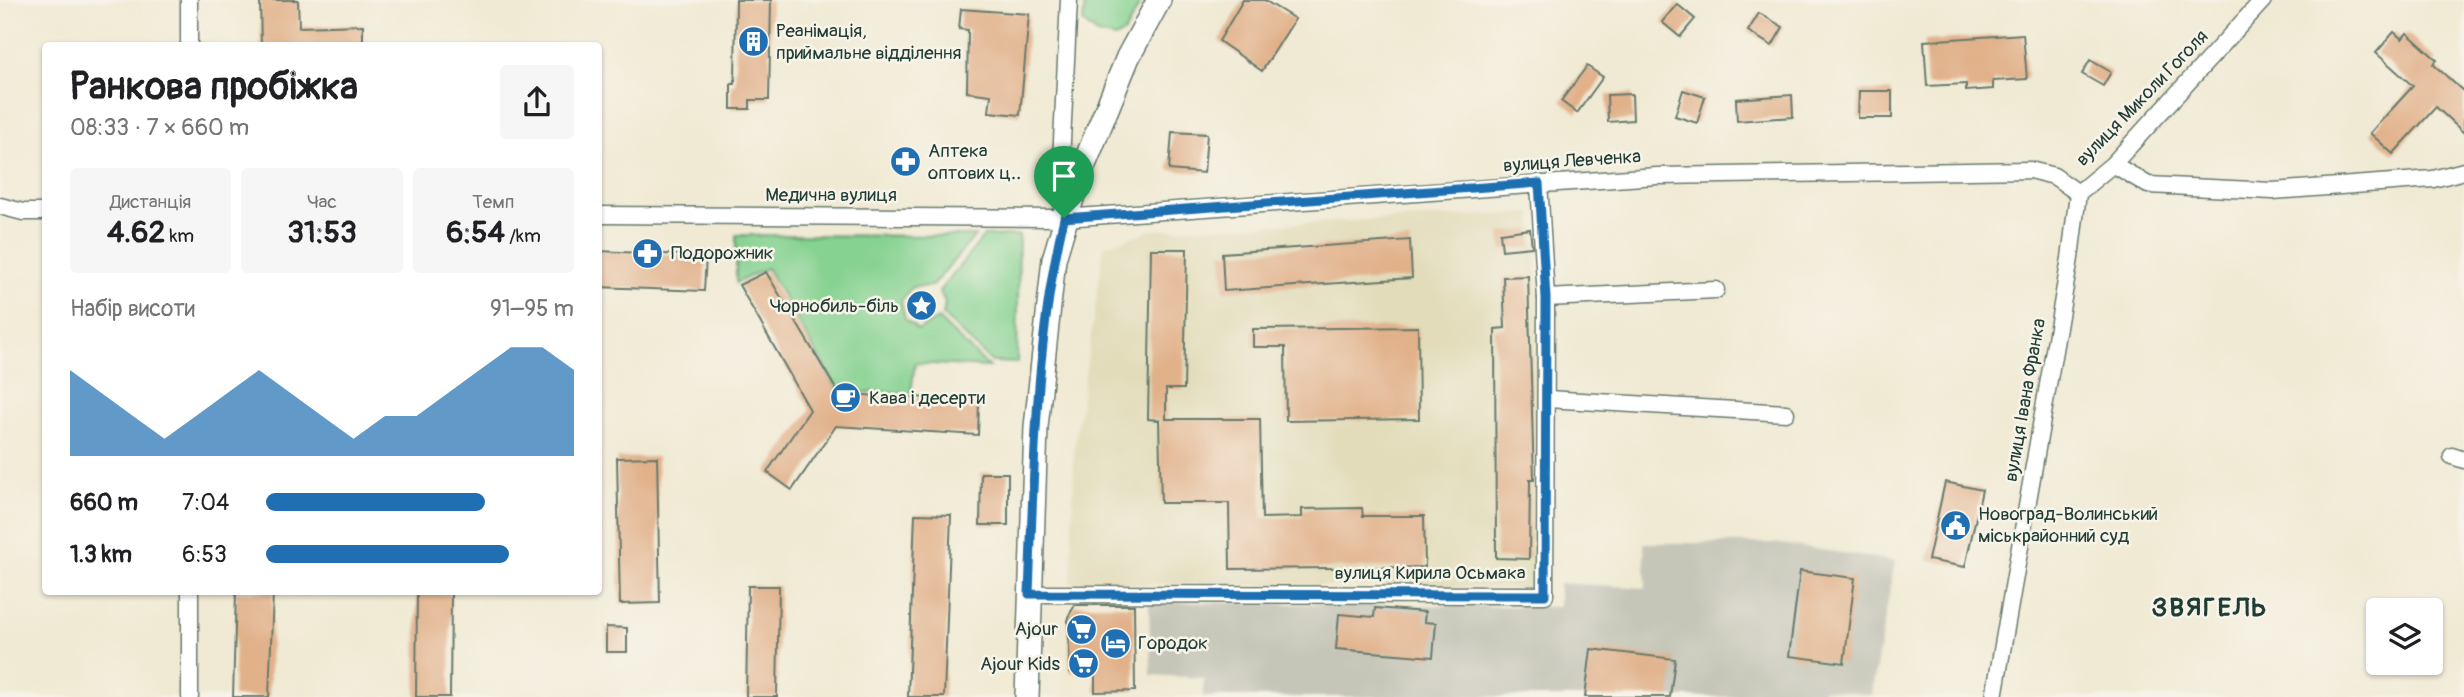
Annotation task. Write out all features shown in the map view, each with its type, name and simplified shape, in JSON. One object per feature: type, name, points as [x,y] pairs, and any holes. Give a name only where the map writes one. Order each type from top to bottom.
[{"type":"main road","points":[[1027,697],[1036,427],[1054,259],[1064,218],[1128,57],[1158,0]]},
{"type":"street","points":[[189,0],[189,42]]},
{"type":"street","points":[[1064,218],[1060,181],[1069,0]]},
{"type":"street","name":"вулиця Миколи Гоголя","points":[[2078,193],[2113,164],[2263,0]]},
{"type":"street","points":[[2113,164],[2148,185],[2273,191],[2433,179],[2464,170]]},
{"type":"street","name":"вулиця Левченка","points":[[1064,218],[1657,176],[2030,170],[2054,176],[2078,193]]},
{"type":"street","name":"вулиця Кирила Осьмака","points":[[1029,594],[1545,595],[1546,298],[1539,183]]},
{"type":"street","name":"вулиця Івана Франка","points":[[1994,697],[2068,272],[2078,193]]},
{"type":"street","points":[[0,206],[23,212],[42,212]]},
{"type":"street","name":"Медична вулиця","points":[[602,215],[1064,218]]},
{"type":"street","points":[[1546,298],[1716,290]]},
{"type":"street","points":[[1547,399],[1786,413]]},
{"type":"street","points":[[190,595],[190,697]]},
{"type":"shaded area","points":[[1532,213],[1537,261],[1541,497],[1536,588],[1071,583],[1074,450],[1104,246],[1152,230]]},
{"type":"shaded area","points":[[1644,543],[1774,543],[1895,561],[1871,695],[1823,689],[1822,697],[1203,697],[1204,678],[1151,675],[1149,602],[1559,607],[1559,583],[1646,588]]},
{"type":"green space","points":[[1085,0],[1142,0],[1125,32],[1115,38],[1097,34],[1083,22]]},
{"type":"green space","points":[[736,235],[975,236],[932,286],[912,287],[901,301],[905,319],[918,330],[938,319],[989,367],[915,363],[911,393],[839,392],[767,268],[736,283]]},
{"type":"green space","points":[[1019,235],[1017,363],[992,362],[943,316],[945,302],[939,291],[984,236]]},
{"type":"building","points":[[260,0],[298,0],[299,27],[363,25],[363,42],[261,42]]},
{"type":"building","name":"Реанімація, приймальне відділення","points":[[736,0],[771,0],[769,100],[750,100],[750,109],[731,109],[731,84],[735,84]]},
{"type":"building","points":[[1243,0],[1264,0],[1295,19],[1262,71],[1219,41]]},
{"type":"building","points":[[1677,4],[1695,19],[1680,37],[1662,22]]},
{"type":"building","points":[[961,9],[1029,14],[1020,115],[989,112],[991,95],[967,92],[968,30],[959,29]]},
{"type":"building","points":[[1759,13],[1783,27],[1772,46],[1748,31]]},
{"type":"building","points":[[2394,32],[2402,39],[2407,33],[2437,60],[2433,64],[2464,92],[2464,133],[2436,107],[2393,154],[2370,133],[2413,86],[2376,53]]},
{"type":"building","points":[[2023,34],[2027,79],[1993,81],[1993,89],[1966,91],[1966,84],[1927,86],[1924,41]]},
{"type":"building","points":[[2090,60],[2111,72],[2103,86],[2082,74]]},
{"type":"building","points":[[1587,66],[1603,77],[1577,113],[1561,101]]},
{"type":"building","points":[[1683,90],[1705,97],[1697,123],[1675,116]]},
{"type":"building","points":[[1859,91],[1892,91],[1892,118],[1858,118]]},
{"type":"building","points":[[1632,94],[1633,120],[1608,122],[1607,95]]},
{"type":"building","points":[[1792,95],[1793,117],[1737,121],[1736,99]]},
{"type":"building","points":[[1172,132],[1207,134],[1204,173],[1169,170]]},
{"type":"building","points":[[1530,229],[1532,247],[1502,250],[1500,233]]},
{"type":"building","points":[[1410,240],[1412,278],[1224,291],[1222,253]]},
{"type":"building","points":[[1151,249],[1187,249],[1184,389],[1166,389],[1166,419],[1260,419],[1262,518],[1302,517],[1302,509],[1362,508],[1363,516],[1424,516],[1425,567],[1230,569],[1229,503],[1161,503],[1159,420],[1148,419]]},
{"type":"building","points":[[602,251],[706,256],[704,291],[602,287]]},
{"type":"building","points":[[766,272],[839,394],[979,400],[978,435],[836,426],[792,490],[767,472],[810,410],[739,285]]},
{"type":"building","points":[[1528,276],[1534,480],[1530,480],[1529,559],[1496,558],[1495,329],[1505,328],[1503,277]]},
{"type":"building","points":[[1418,327],[1419,419],[1286,421],[1285,347],[1253,347],[1253,329]]},
{"type":"building","points":[[657,457],[660,603],[620,604],[617,458]]},
{"type":"building","points":[[981,473],[1008,473],[1008,525],[980,525]]},
{"type":"building","name":"Новоград-Волинський міськрайонний суд","points":[[1945,482],[1982,490],[1965,567],[1928,560]]},
{"type":"building","points":[[915,514],[951,515],[944,697],[908,697]]},
{"type":"building","points":[[1800,571],[1855,578],[1844,663],[1789,656]]},
{"type":"building","points":[[748,586],[779,586],[777,697],[746,697]]},
{"type":"building","points":[[236,595],[273,595],[269,697],[233,697]]},
{"type":"building","points":[[417,595],[451,595],[450,697],[416,697]]},
{"type":"building","name":"Городок","points":[[1075,605],[1134,605],[1135,691],[1095,692],[1095,672],[1070,672],[1068,617]]},
{"type":"building","points":[[1375,608],[1425,612],[1424,622],[1436,623],[1433,657],[1336,649],[1339,614],[1374,617]]},
{"type":"building","points":[[606,627],[627,628],[627,652],[606,652]]},
{"type":"building","points":[[1591,649],[1675,659],[1670,697],[1585,697]]},
{"type":"place","name":"Реанімація, приймальне відділення","points":[[753,42]]},
{"type":"place","name":"Аптека оптових ц‥","points":[[905,162]]},
{"type":"place","name":"Подорожник","points":[[648,253]]},
{"type":"place","name":"Чорнобиль-біль","points":[[922,306]]},
{"type":"place","name":"Кава і десерти","points":[[846,398]]},
{"type":"place","name":"Новоград-Волинський міськрайонний суд","points":[[1955,525]]},
{"type":"place","name":"Ajour","points":[[1081,629]]},
{"type":"place","name":"Городок","points":[[1115,643]]},
{"type":"place","name":"Ajour Kids","points":[[1083,664]]},
{"type":"district","name":"ЗВЯГЕЛЬ","points":[[2210,608]]},
{"type":"route","points":[[1539,183],[1546,298],[1545,595],[1029,594],[1036,427],[1054,259],[1064,218],[1539,183]]}]
